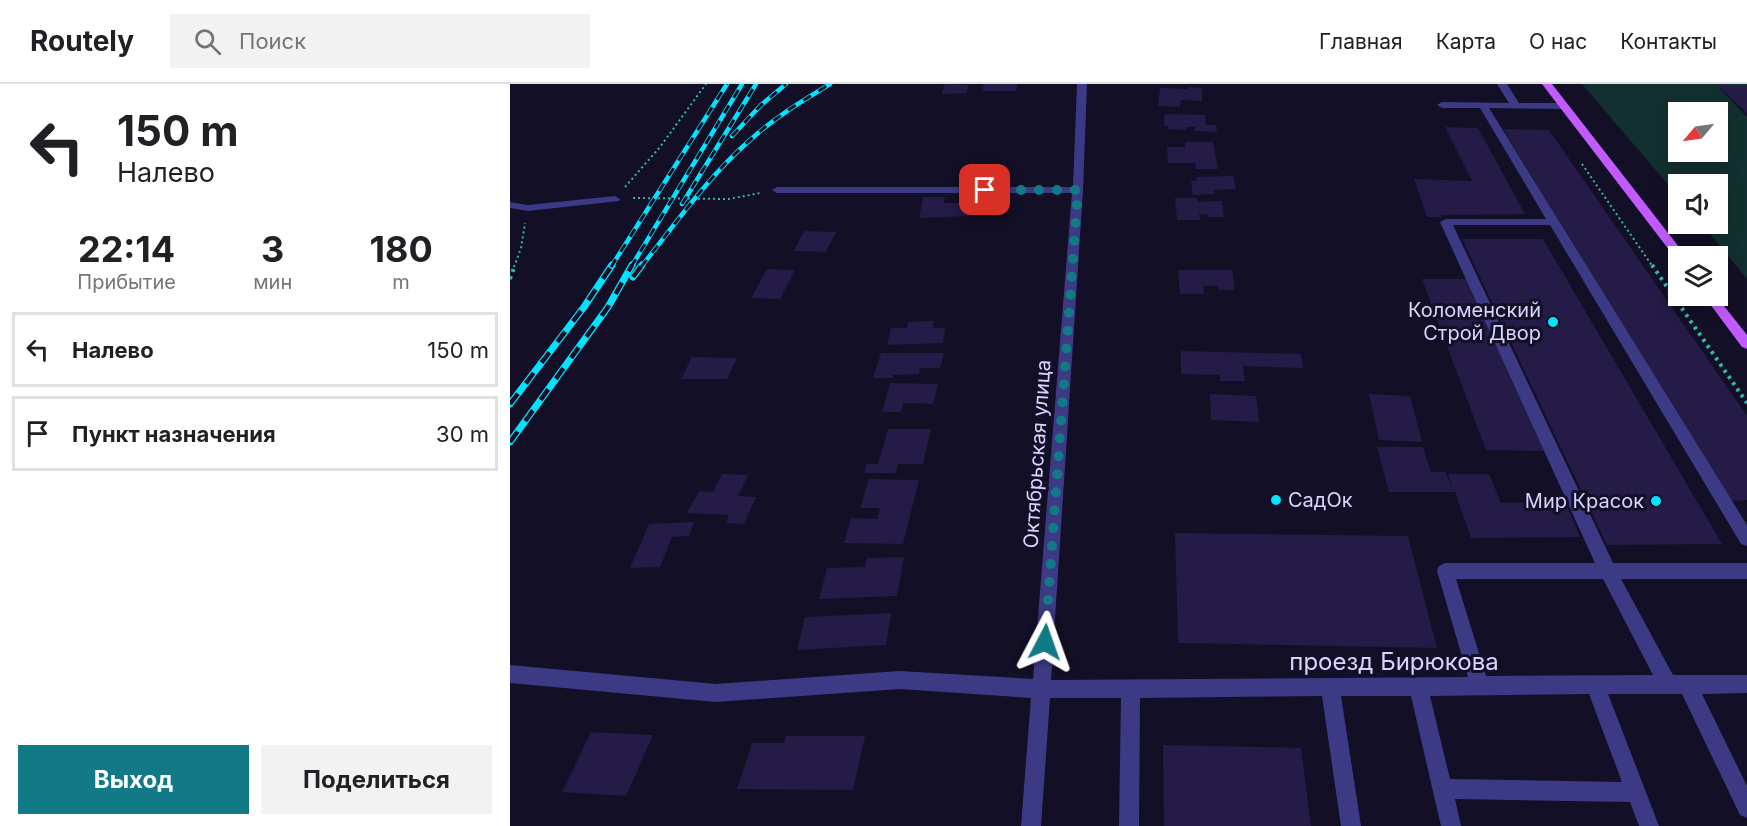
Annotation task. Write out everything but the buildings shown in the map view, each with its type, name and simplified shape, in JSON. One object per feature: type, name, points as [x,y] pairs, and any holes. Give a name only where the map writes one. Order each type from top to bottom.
[{"type":"main road","points":[[1547,84],[1672,246]]},
{"type":"main road","points":[[1718,306],[1747,344]]},
{"type":"street","name":"Октябрьская улица","points":[[1030,826],[1078,190],[1082,84]]},
{"type":"street","points":[[1502,84],[1516,106]]},
{"type":"street","points":[[1442,105],[1564,106]]},
{"type":"street","points":[[1483,106],[1747,539]]},
{"type":"street","points":[[777,190],[1078,190]]},
{"type":"street","points":[[510,206],[528,208],[615,199]]},
{"type":"street","points":[[1554,222],[1446,222],[1607,570],[1744,796]]},
{"type":"street","points":[[1480,686],[1445,571],[1747,571]]},
{"type":"street","name":"проезд Бирюкова","points":[[510,674],[716,693],[900,680],[1041,689],[1747,684]]},
{"type":"street","points":[[1595,685],[1649,826]]},
{"type":"street","points":[[1418,686],[1451,826]]},
{"type":"street","points":[[1330,687],[1351,826]]},
{"type":"street","points":[[1129,826],[1131,688]]},
{"type":"street","points":[[1442,789],[1636,792]]},
{"type":"path","points":[[615,199],[660,147],[706,84]]},
{"type":"path","points":[[1576,156],[1747,402]]},
{"type":"path","points":[[615,199],[729,199],[777,190]]},
{"type":"path","points":[[510,279],[521,248],[528,208]]},
{"type":"green space","points":[[1582,84],[1747,84],[1747,86],[1718,87],[1747,117],[1747,279],[1728,256],[1728,246],[1720,246],[1710,234],[1728,234],[1728,174],[1668,174],[1668,184]]},
{"type":"railway","points":[[611,267],[727,84]]},
{"type":"railway","points":[[631,267],[742,84]]},
{"type":"railway","points":[[682,204],[756,84]]},
{"type":"railway","points":[[732,136],[761,105],[786,84]]},
{"type":"railway","points":[[641,267],[693,201],[735,154],[778,117],[830,84]]},
{"type":"railway","points":[[510,404],[584,307],[612,265]]},
{"type":"railway","points":[[510,442],[608,307],[632,265]]},
{"type":"railway","points":[[633,277],[642,265]]},
{"type":"place","name":"Коломенский Строй Двор","points":[[1553,322]]},
{"type":"place","name":"СадОк","points":[[1276,500]]},
{"type":"place","name":"Мир Красок","points":[[1656,501]]},
{"type":"route","points":[[985,190],[1078,190],[1045,642]]}]
